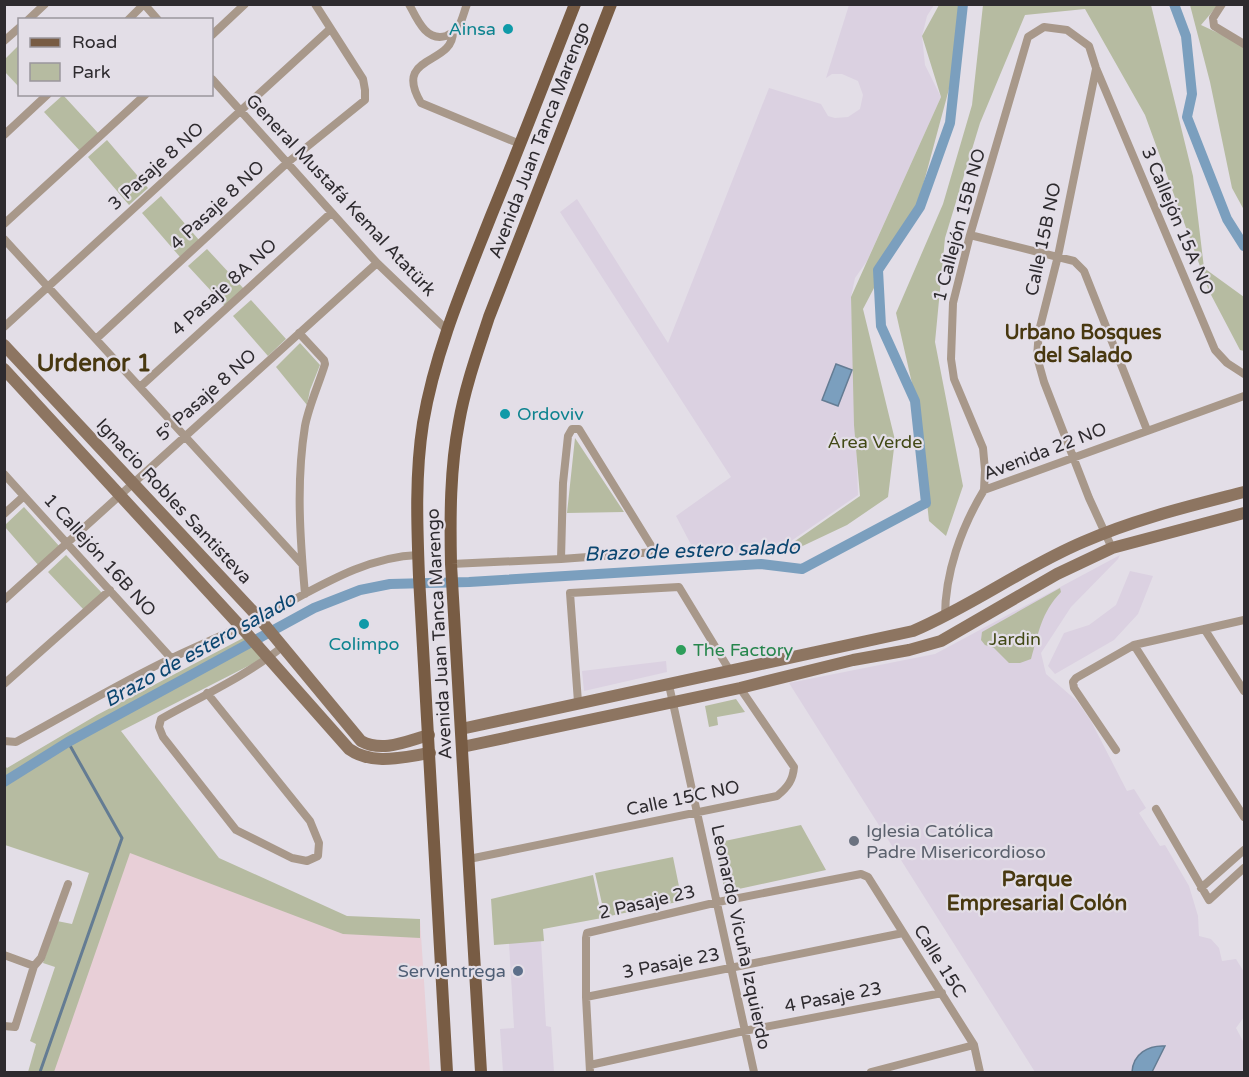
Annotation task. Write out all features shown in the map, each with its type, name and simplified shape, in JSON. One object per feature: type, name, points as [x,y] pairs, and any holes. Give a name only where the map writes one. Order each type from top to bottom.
[{"type":"main road","name":"Avenida Juan Tanca Marengo","points":[[447,1072],[418,555],[416,497],[422,432],[439,358],[470,269],[575,4]]},
{"type":"main road","name":"Avenida Juan Tanca Marengo","points":[[481,1072],[451,568],[450,520],[453,467],[459,421],[489,317],[611,4]]},
{"type":"street","points":[[30,18],[45,4]]},
{"type":"street","points":[[130,18],[144,4],[156,18]]},
{"type":"street","points":[[213,34],[245,4]]},
{"type":"street","points":[[315,4],[330,29]]},
{"type":"street","points":[[408,4],[423,28],[430,35],[437,37],[458,29],[467,4]]},
{"type":"street","points":[[1222,4],[1213,18],[1214,26],[1245,44]]},
{"type":"street","name":"3 Callejón 15A NO","points":[[1028,38],[1044,27],[1067,30],[1089,46],[1096,68],[1215,350],[1227,363],[1245,374]]},
{"type":"street","points":[[4,41],[18,29]]},
{"type":"street","name":"4 Pasaje 8 NO","points":[[96,339],[287,163],[365,100],[363,79],[330,29]]},
{"type":"street","name":"3 Pasaje 8 NO","points":[[4,327],[330,29]]},
{"type":"street","points":[[453,32],[453,40],[449,46],[417,68],[414,75],[414,92],[420,103],[520,144]]},
{"type":"street","name":"1 Callejón 15B NO","points":[[984,490],[986,470],[983,448],[954,379],[951,359],[953,303],[970,235],[1028,38]]},
{"type":"street","name":"Calle 15B NO","points":[[1096,68],[1058,256],[1039,331],[1037,357],[1073,458],[1112,548]]},
{"type":"street","name":"General Mustafá Kemal Atatürk","points":[[213,81],[376,263],[448,331]]},
{"type":"street","points":[[4,135],[46,96]]},
{"type":"street","points":[[4,224],[144,96]]},
{"type":"street","name":"4 Pasaje 8A NO","points":[[140,387],[331,213]]},
{"type":"street","points":[[970,235],[1074,261],[1084,272],[1148,430]]},
{"type":"street","points":[[4,239],[302,564]]},
{"type":"street","name":"5° Pasaje 8 NO","points":[[4,600],[376,263]]},
{"type":"street","points":[[299,333],[324,360],[325,364],[306,424],[300,472],[305,594]]},
{"type":"street","name":"Ignacio Robles Santisteva","points":[[4,345],[260,621],[361,741],[373,746],[386,747],[429,735]]},
{"type":"street","name":"Ignacio Robles Santisteva","points":[[4,369],[244,630],[343,743],[356,754],[377,760],[430,753]]},
{"type":"street","name":"Avenida 22 NO","points":[[945,617],[945,591],[951,566],[970,511],[984,490],[1245,396]]},
{"type":"street","points":[[451,568],[655,552],[579,429],[572,429],[568,436],[563,483],[561,559]]},
{"type":"street","name":"1 Callejón 16B NO","points":[[4,474],[171,658]]},
{"type":"street","points":[[461,729],[913,631],[945,617],[1054,556],[1104,534],[1139,520],[1245,492]]},
{"type":"street","points":[[4,514],[24,496]]},
{"type":"street","points":[[462,747],[741,688],[853,660],[909,651],[941,641],[1057,574],[1112,548],[1244,515]]},
{"type":"street","points":[[6,741],[16,742],[171,658],[244,630],[305,594],[375,561],[396,556],[418,555]]},
{"type":"street","points":[[578,702],[570,593],[679,587],[730,671]]},
{"type":"street","points":[[4,684],[110,590]]},
{"type":"street","points":[[1116,750],[1074,688],[1073,682],[1076,678],[1134,645],[1245,620]]},
{"type":"street","points":[[1205,630],[1245,691]]},
{"type":"street","points":[[207,693],[310,820],[319,843],[318,856],[307,861],[292,858],[236,830],[163,737],[159,727],[161,719],[267,657],[280,645]]},
{"type":"street","points":[[1134,645],[1245,817]]},
{"type":"street","name":"Leonardo Vicuña Izquierdo","points":[[669,685],[754,1072]]},
{"type":"street","name":"Calle 15C NO","points":[[469,859],[777,796],[786,789],[793,777],[794,767],[741,688]]},
{"type":"street","points":[[1156,809],[1209,900],[1245,868]]},
{"type":"street","points":[[1201,888],[1245,850]]},
{"type":"street","name":"2 Pasaje 23","points":[[586,997],[586,938],[588,933],[718,902],[861,874]]},
{"type":"street","name":"Calle 15C","points":[[861,874],[868,878],[974,1045],[980,1072]]},
{"type":"street","points":[[4,1026],[15,1027],[34,966],[41,957],[68,884]]},
{"type":"street","name":"3 Pasaje 23","points":[[586,997],[903,933]]},
{"type":"street","points":[[4,956],[34,966]]},
{"type":"street","name":"4 Pasaje 23","points":[[590,1069],[744,1031],[942,993]]},
{"type":"street","points":[[586,997],[590,1069]]},
{"type":"street","points":[[871,1072],[887,1071],[974,1045]]},
{"type":"shaded area","points":[[849,5],[934,5],[927,16],[922,36],[925,65],[941,97],[867,261],[855,278],[851,297],[858,495],[778,550],[697,556],[676,516],[731,477],[560,212],[577,199],[668,343],[769,88],[821,104],[828,116],[835,118],[848,117],[860,109],[863,95],[858,81],[842,74],[832,74],[826,78]]},
{"type":"shaded area","name":"Parque Empresarial Colón","points":[[1120,555],[1071,607],[1041,653],[1046,674],[1077,701],[1091,721],[1127,791],[1134,789],[1146,808],[1139,813],[1160,846],[1165,845],[1189,886],[1198,916],[1199,936],[1211,939],[1219,948],[1222,961],[1236,959],[1244,972],[1244,1017],[1236,1028],[1244,1043],[1244,1072],[1035,1072],[789,683],[935,654]]},
{"type":"shaded area","points":[[1130,571],[1153,576],[1138,614],[1114,640],[1055,674],[1048,666],[1064,633],[1089,625],[1116,605]]},
{"type":"shaded area","points":[[666,661],[667,672],[584,691],[582,671]]},
{"type":"shaded area","points":[[125,850],[341,920],[420,920],[430,1072],[45,1072]]},
{"type":"shaded area","points":[[541,941],[546,1026],[551,1027],[554,1072],[503,1072],[500,1029],[514,1028],[509,943]]},
{"type":"green space","name":"Área Verde","points":[[939,5],[960,5],[956,63],[918,204],[863,309],[895,440],[888,497],[847,525],[792,551],[785,548],[860,496],[854,425],[851,297],[941,97],[922,36]]},
{"type":"green space","points":[[983,5],[1151,5],[1193,176],[1204,268],[1244,297],[1244,351],[1240,350],[1209,291],[1145,115],[1085,9],[1025,15],[980,123],[945,238],[935,342],[963,486],[946,536],[929,521],[916,401],[896,313],[943,204],[972,105]]},
{"type":"green space","points":[[1190,5],[1218,5],[1201,25],[1244,45],[1244,210],[1232,188],[1210,82]]},
{"type":"green space","points":[[18,46],[18,86],[4,71],[5,59]]},
{"type":"green space","points":[[64,96],[99,134],[80,151],[44,112]]},
{"type":"green space","points":[[107,140],[148,188],[129,205],[88,157]]},
{"type":"green space","points":[[161,196],[199,240],[180,257],[142,213]]},
{"type":"green space","points":[[207,249],[244,289],[225,306],[188,266]]},
{"type":"green space","points":[[251,300],[286,339],[268,356],[233,316]]},
{"type":"green space","points":[[300,343],[320,365],[307,405],[276,367]]},
{"type":"green space","points":[[575,438],[624,512],[567,513]]},
{"type":"green space","points":[[24,507],[60,547],[39,566],[5,527]]},
{"type":"green space","points":[[66,555],[102,593],[84,610],[48,572]]},
{"type":"green space","name":"Jardin","points":[[1060,588],[1061,592],[1049,608],[1042,623],[1031,659],[1020,663],[1009,663],[994,648],[985,645],[981,640],[982,632]]},
{"type":"green space","points":[[245,637],[262,659],[121,731],[219,858],[347,916],[420,919],[420,938],[343,934],[130,853],[54,1072],[28,1072],[36,1044],[30,1041],[55,967],[43,963],[57,921],[72,924],[89,873],[5,845],[4,765],[7,768],[97,715]]},
{"type":"green space","points":[[736,699],[745,712],[717,717],[718,725],[709,727],[705,706]]},
{"type":"green space","points":[[801,825],[826,870],[725,892],[715,843]]},
{"type":"green space","points":[[673,857],[682,901],[605,917],[595,873]]},
{"type":"green space","points":[[593,875],[602,918],[543,929],[544,941],[494,945],[491,899]]},
{"type":"water","points":[[836,364],[852,370],[838,406],[822,400]]},
{"type":"water","points":[[1165,1046],[1152,1072],[1132,1072],[1135,1060],[1142,1052],[1153,1047]]},
{"type":"waterway","name":"Brazo de estero salado","points":[[4,782],[68,742],[314,608],[360,590],[390,584],[469,582],[761,564],[802,569],[926,503],[915,401],[881,326],[878,270],[920,207],[950,123],[963,4]]},
{"type":"waterway","name":"Brazo de estero salado","points":[[1174,4],[1186,36],[1192,94],[1187,117],[1227,219],[1244,246]]},
{"type":"waterway","points":[[40,1072],[122,838],[68,742]]},
{"type":"place","name":"Ainsa","points":[[508,29]]},
{"type":"place","name":"Ordoviv","points":[[505,414]]},
{"type":"place","name":"Colimpo","points":[[364,624]]},
{"type":"place","name":"The Factory","points":[[681,650]]},
{"type":"place","name":"Iglesia Católica Padre Misericordioso","points":[[854,841]]},
{"type":"place","name":"Servientrega","points":[[518,971]]},
{"type":"district","name":"Urbano Bosques del Salado","points":[[1083,344]]},
{"type":"district","name":"Urdenor 1","points":[[94,363]]},
{"type":"district","name":"Parque Empresarial Colón","points":[[1037,891]]}]
